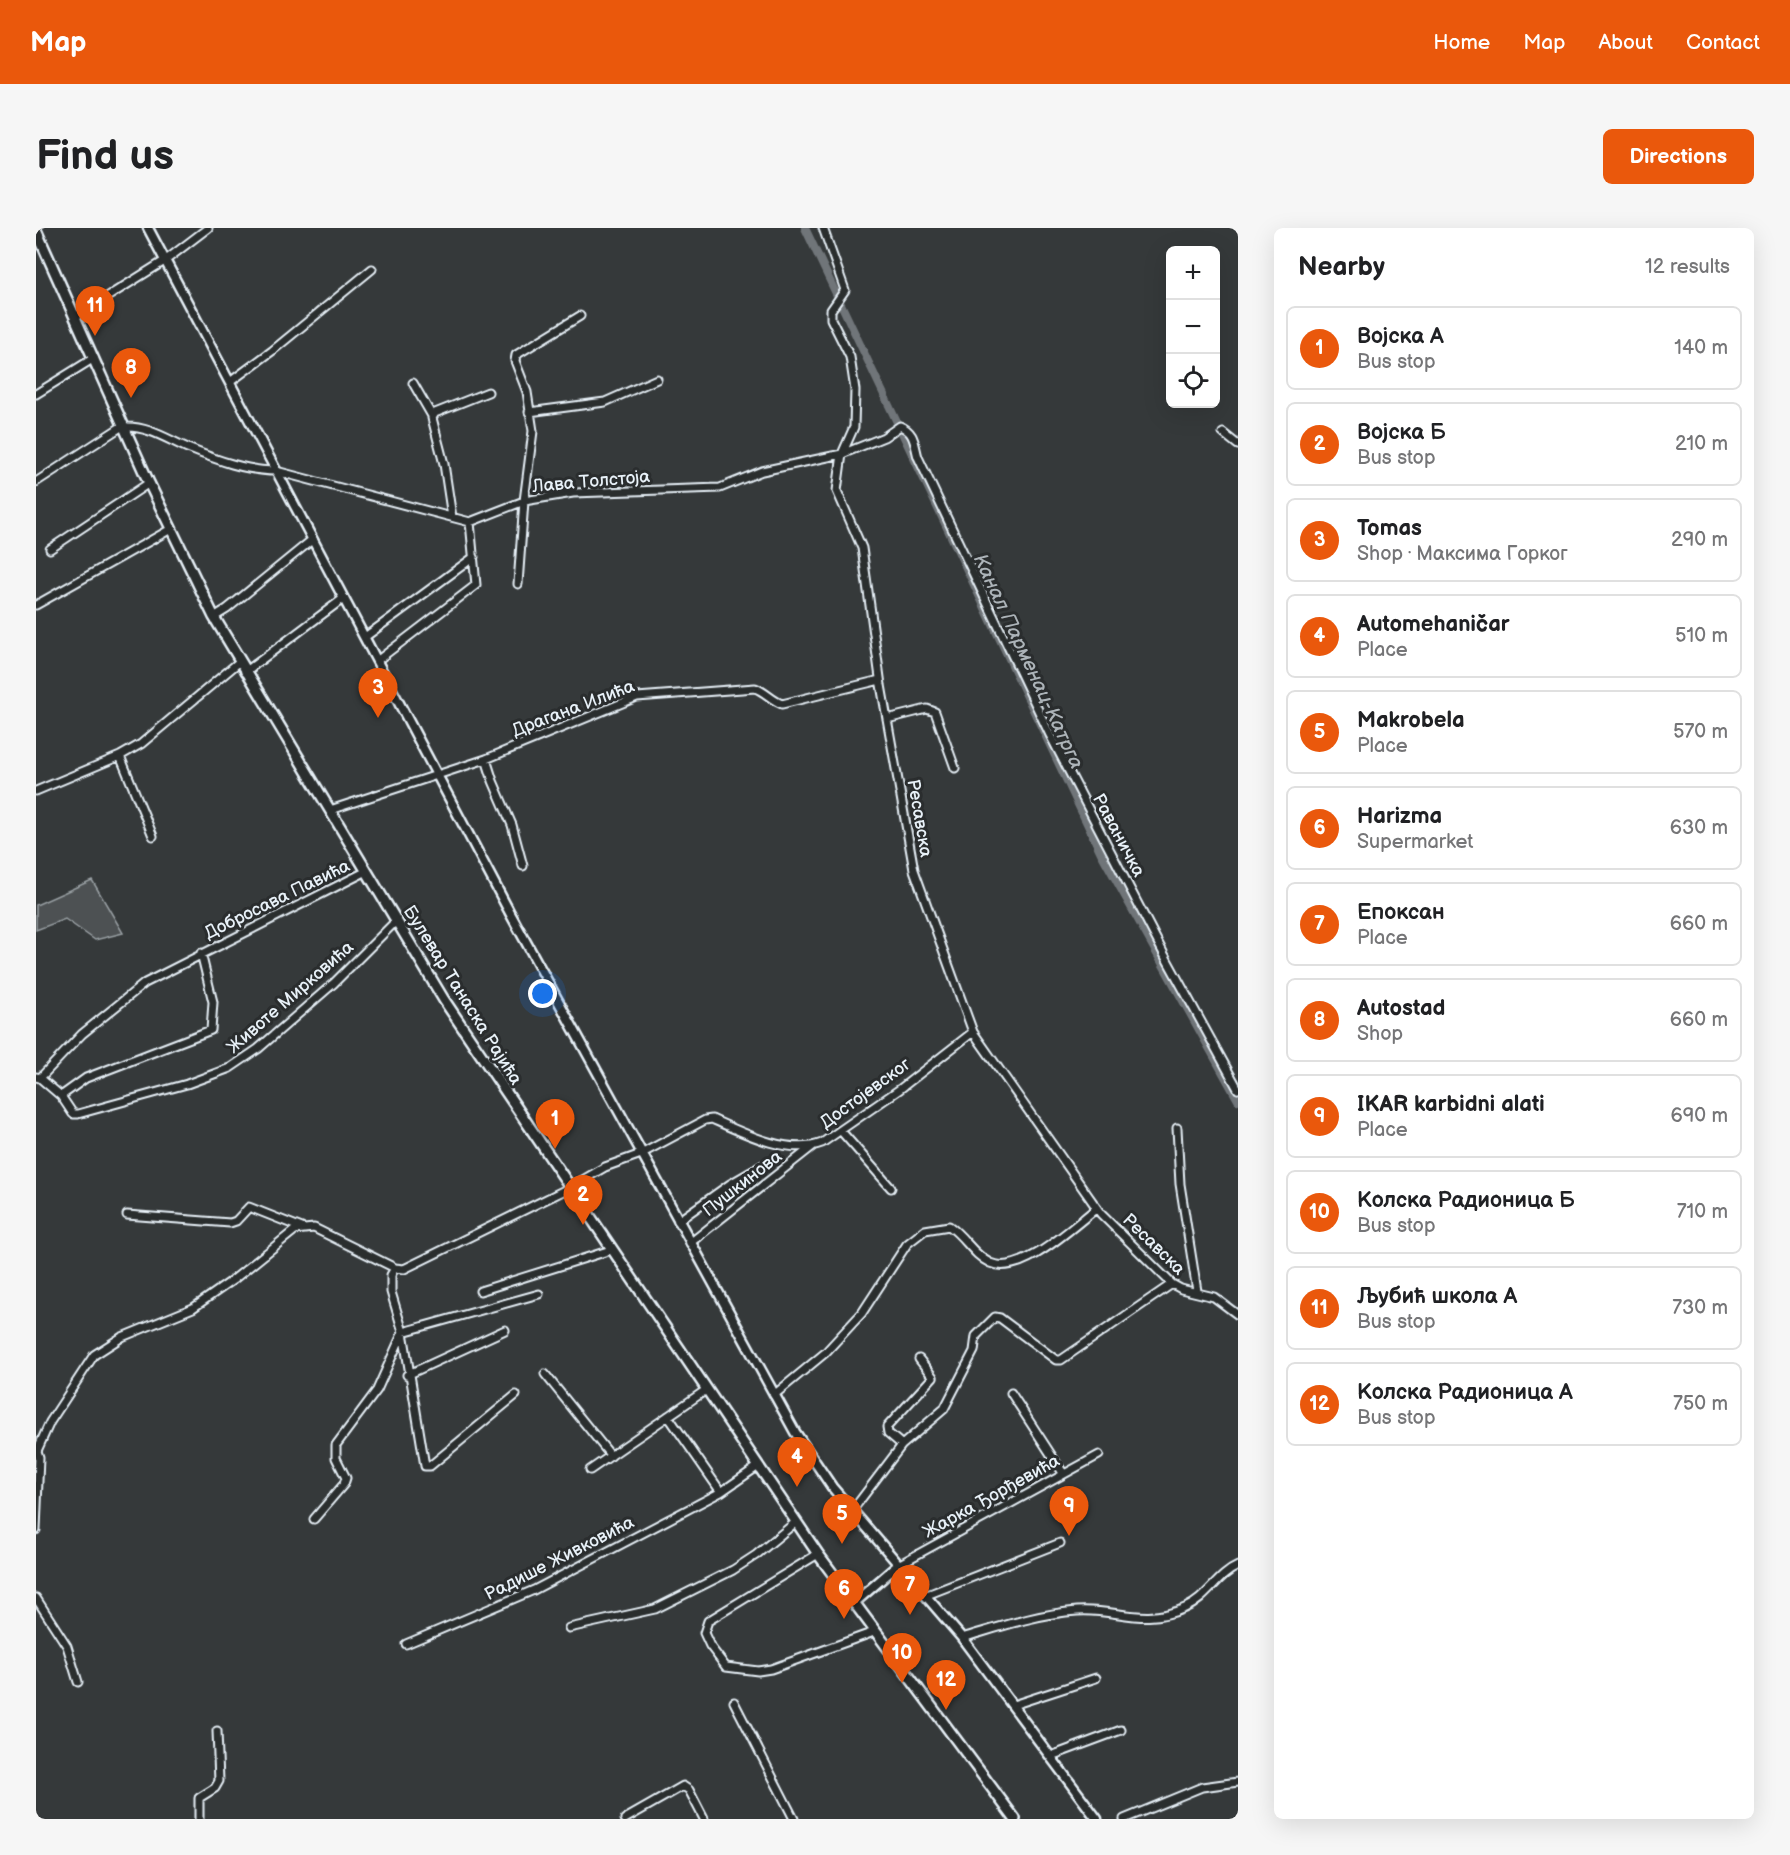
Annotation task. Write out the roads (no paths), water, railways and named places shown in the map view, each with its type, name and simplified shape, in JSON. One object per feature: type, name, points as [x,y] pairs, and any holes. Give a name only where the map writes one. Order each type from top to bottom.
[{"type":"main road","name":"Булевар Танаска Рајића","points":[[36,230],[149,483],[214,617],[444,1000],[757,1467],[874,1632],[1015,1819]]},
{"type":"street","points":[[148,228],[510,913],[774,1395],[832,1487],[962,1638],[1097,1819]]},
{"type":"street","points":[[75,316],[166,260],[208,228]]},
{"type":"street","name":"Ресавска","points":[[823,228],[845,290],[833,304],[831,319],[850,357],[855,390],[854,427],[842,454],[837,491],[862,548],[880,680],[914,870],[973,1032],[1097,1208],[1172,1284],[1181,1289],[1197,1291],[1214,1297],[1238,1315]]},
{"type":"street","points":[[230,382],[272,351],[372,268]]},
{"type":"street","points":[[518,584],[524,501],[532,456],[533,431],[527,392],[515,361],[516,355],[580,316]]},
{"type":"street","points":[[36,394],[93,358]]},
{"type":"street","points":[[530,412],[605,402],[657,379]]},
{"type":"street","points":[[413,383],[432,416],[444,464],[452,517]]},
{"type":"street","points":[[432,416],[488,392]]},
{"type":"street","points":[[36,482],[124,426],[141,426],[190,449],[256,471],[276,471],[470,522],[476,585],[378,660]]},
{"type":"street","name":"Раваничка","points":[[842,454],[885,437],[899,426],[908,429],[912,435],[918,457],[1050,735],[1165,956],[1238,1089]]},
{"type":"street","points":[[1222,433],[1238,446]]},
{"type":"street","name":"Лава Толстоја","points":[[470,522],[524,501],[573,494],[720,488],[762,471],[842,454]]},
{"type":"street","points":[[50,549],[149,483]]},
{"type":"street","points":[[36,605],[171,529]]},
{"type":"street","points":[[214,617],[313,539]]},
{"type":"street","points":[[365,637],[474,557]]},
{"type":"street","points":[[245,672],[344,598]]},
{"type":"street","points":[[36,791],[120,756],[141,744],[239,662]]},
{"type":"street","name":"Драгана Илића","points":[[439,775],[486,759],[637,697],[755,688],[767,692],[775,701],[782,704],[880,680]]},
{"type":"street","points":[[887,719],[927,709],[935,712],[955,768]]},
{"type":"street","points":[[120,756],[153,836]]},
{"type":"street","points":[[486,759],[512,825],[524,866]]},
{"type":"street","points":[[330,810],[439,775]]},
{"type":"street","name":"Добросава Павића","points":[[38,1078],[82,1034],[145,983],[367,872]]},
{"type":"street","name":"Животе Мирковића","points":[[38,1078],[61,1096],[73,1114],[78,1114],[96,1107],[187,1084],[230,1068],[258,1048],[334,983],[396,921]]},
{"type":"street","name":"Добросава Павића","points":[[61,1096],[86,1078],[211,1030],[213,1002],[201,953]]},
{"type":"street","name":"Достојевског","points":[[395,1268],[404,1269],[420,1263],[451,1244],[569,1188],[605,1167],[641,1154],[696,1124],[712,1119],[755,1139],[813,1146],[841,1131],[973,1032]]},
{"type":"street","points":[[1178,1128],[1180,1184],[1197,1291]]},
{"type":"street","points":[[841,1131],[891,1188]]},
{"type":"street","name":"Пушкинова","points":[[690,1243],[813,1146]]},
{"type":"street","points":[[678,1221],[730,1184],[768,1162]]},
{"type":"street","points":[[127,1215],[230,1223],[236,1221],[249,1207],[302,1228],[315,1228],[395,1268],[391,1275],[391,1292],[403,1332],[407,1375],[415,1406],[422,1464],[428,1467],[516,1395]]},
{"type":"street","points":[[774,1395],[825,1353],[862,1313],[908,1244],[925,1230],[949,1226],[964,1236],[975,1252],[990,1263],[1013,1266],[1027,1260],[1097,1208]]},
{"type":"street","points":[[36,1530],[39,1457],[37,1452],[50,1422],[94,1355],[122,1337],[193,1308],[302,1228]]},
{"type":"street","points":[[480,1292],[611,1250]]},
{"type":"street","points":[[852,1511],[902,1445],[944,1408],[952,1398],[974,1352],[972,1345],[976,1336],[995,1317],[1000,1318],[1056,1360],[1061,1360],[1172,1284]]},
{"type":"street","points":[[403,1332],[538,1294]]},
{"type":"street","points":[[407,1375],[505,1330]]},
{"type":"street","points":[[314,1520],[344,1484],[346,1478],[336,1458],[336,1445],[377,1390],[403,1332]]},
{"type":"street","points":[[902,1445],[888,1433],[887,1426],[933,1377],[919,1359]]},
{"type":"street","points":[[545,1374],[611,1456]]},
{"type":"street","points":[[590,1470],[706,1390]]},
{"type":"street","points":[[1011,1394],[1063,1473]]},
{"type":"street","points":[[668,1416],[721,1492]]},
{"type":"street","name":"Жарка Ђорђевића","points":[[898,1565],[1099,1455]]},
{"type":"street","name":"Радише Живковића","points":[[406,1644],[534,1590],[721,1492],[757,1467]]},
{"type":"street","points":[[569,1628],[655,1609],[748,1560],[796,1522]]},
{"type":"street","points":[[927,1595],[1060,1543]]},
{"type":"street","points":[[818,1554],[708,1621],[704,1633],[710,1646],[726,1667],[758,1671],[771,1669],[874,1632]]},
{"type":"street","points":[[854,1603],[898,1565]]},
{"type":"street","points":[[962,1638],[1045,1614],[1081,1610],[1149,1618],[1185,1608],[1203,1597],[1229,1570],[1238,1566]]},
{"type":"street","points":[[36,1598],[67,1647],[78,1682]]},
{"type":"street","points":[[1013,1705],[1096,1678]]},
{"type":"street","points":[[734,1702],[794,1819]]},
{"type":"street","points":[[199,1819],[199,1798],[214,1788],[219,1781],[217,1731]]},
{"type":"street","points":[[1051,1756],[1120,1731]]},
{"type":"street","points":[[1124,1819],[1202,1786],[1238,1782]]},
{"type":"street","points":[[625,1819],[683,1786],[689,1790],[704,1819]]},
{"type":"waterway","name":"Канал Парменац-Катрга","points":[[805,228],[1101,853],[1238,1100]]},
{"type":"place","name":"Љубић школа А","points":[[95,336]]},
{"type":"place","name":"Autostad","points":[[131,398]]},
{"type":"place","name":"Tomas","points":[[378,718]]},
{"type":"place","name":"Војска А","points":[[555,1149]]},
{"type":"place","name":"Војска Б","points":[[583,1225]]},
{"type":"place","name":"Automehaničar","points":[[797,1487]]},
{"type":"place","name":"IKAR karbidni alati","points":[[1069,1536]]},
{"type":"place","name":"Makrobela","points":[[842,1544]]},
{"type":"place","name":"Епоксан","points":[[910,1615]]},
{"type":"place","name":"Harizma","points":[[844,1619]]},
{"type":"place","name":"Колска Радионица Б","points":[[902,1683]]},
{"type":"place","name":"Колска Радионица А","points":[[946,1710]]}]
